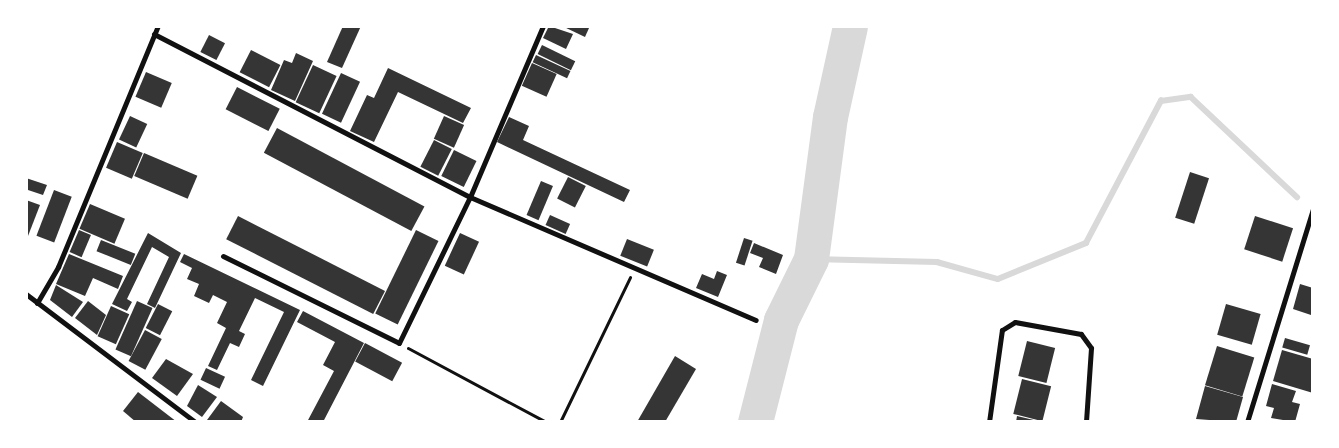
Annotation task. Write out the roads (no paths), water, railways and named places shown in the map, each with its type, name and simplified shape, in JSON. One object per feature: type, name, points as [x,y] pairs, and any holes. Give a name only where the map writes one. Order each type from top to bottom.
[{"type":"street","points":[[38,303],[58,267],[158,26]]},
{"type":"street","points":[[223,256],[399,343],[470,197],[543,26]]},
{"type":"street","points":[[154,34],[470,197],[756,320]]},
{"type":"street","points":[[1247,422],[1313,209]]},
{"type":"street","points":[[26,294],[194,422]]},
{"type":"street","points":[[989,422],[1002,330],[1015,322],[1081,334],[1091,348],[1086,422]]},
{"type":"waterway","points":[[755,422],[781,320],[811,259],[830,117],[850,26]]},
{"type":"waterway","points":[[811,259],[937,262],[998,279],[1086,243],[1161,101],[1191,97],[1297,197]]}]
